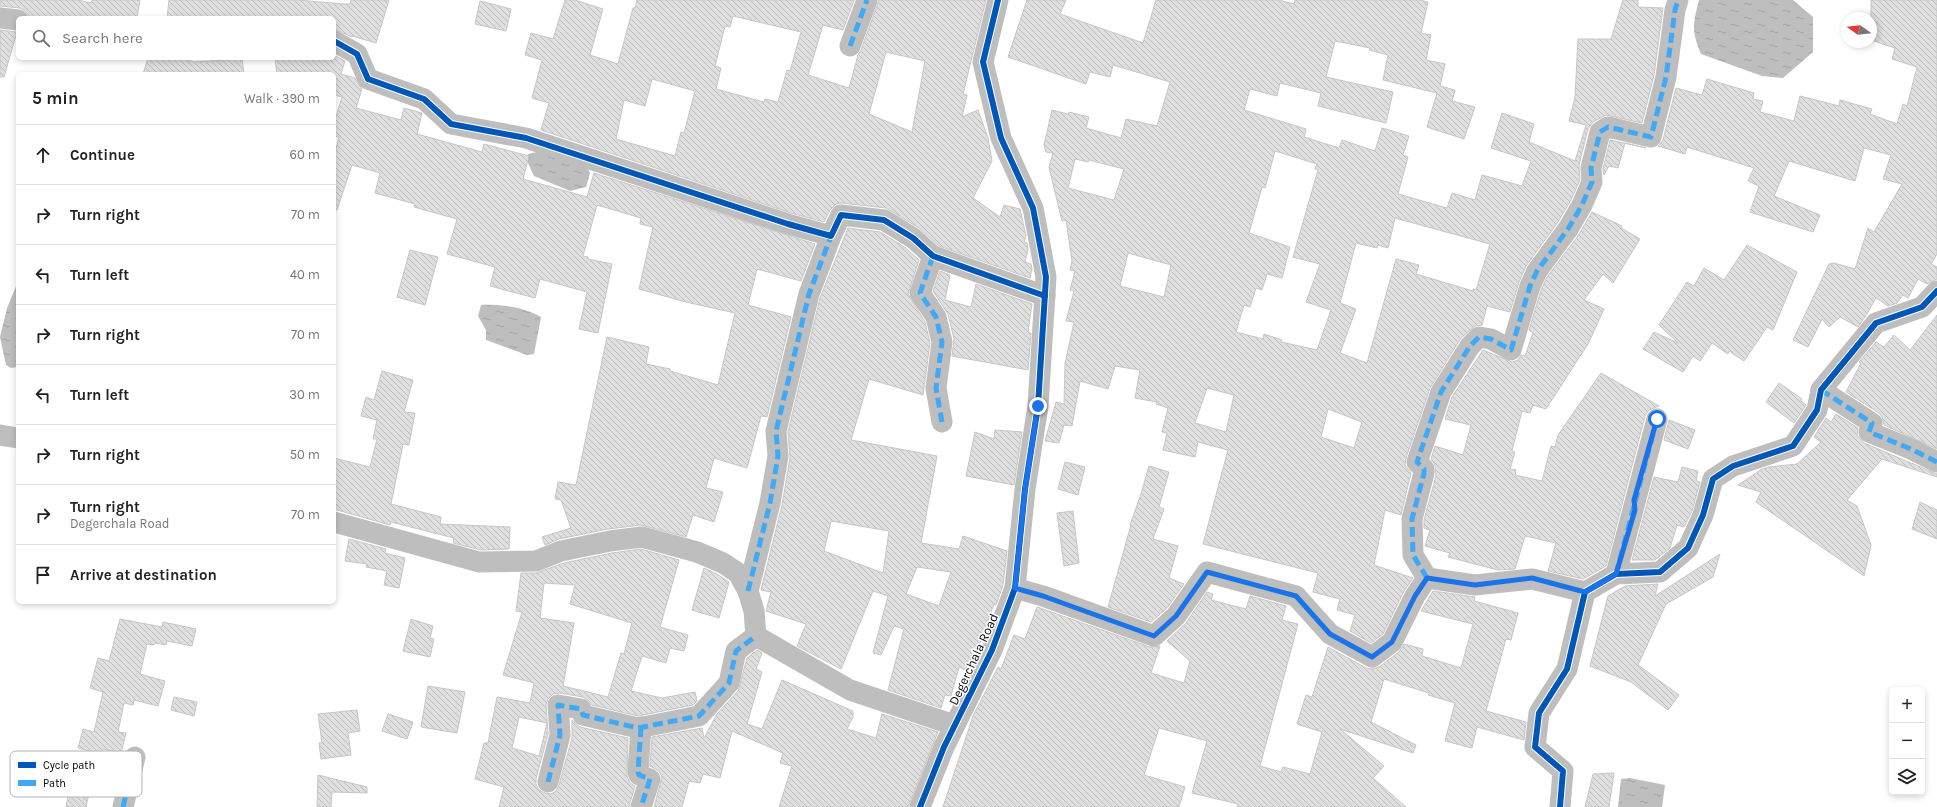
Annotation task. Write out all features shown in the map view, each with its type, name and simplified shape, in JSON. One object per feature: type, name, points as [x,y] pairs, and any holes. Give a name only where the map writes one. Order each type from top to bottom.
[{"type":"street","points":[[850,46],[867,0]]},
{"type":"street","name":"Degerchala Road","points":[[920,807],[954,725],[992,650],[1015,588],[1025,489],[1038,406],[1046,278],[1033,208],[1001,138],[984,62],[998,0]]},
{"type":"street","points":[[1427,578],[1413,555],[1412,518],[1424,473],[1424,469],[1417,462],[1441,392],[1470,346],[1479,337],[1491,339],[1511,350],[1530,286],[1538,271],[1568,229],[1582,205],[1592,182],[1591,168],[1600,132],[1608,127],[1651,138],[1666,77],[1675,10],[1678,0]]},
{"type":"street","points":[[0,18],[16,20]]},
{"type":"street","points":[[336,43],[357,54],[368,79],[424,100],[451,124],[526,138],[788,224],[831,236]]},
{"type":"street","points":[[748,592],[770,503],[778,456],[776,431],[809,294],[831,236],[841,216],[884,220],[913,238],[933,256],[1045,296]]},
{"type":"street","points":[[933,256],[920,293],[936,316],[942,342],[936,388],[942,422]]},
{"type":"street","points":[[1427,578],[1475,585],[1532,578],[1585,592],[1616,574],[1660,572],[1688,548],[1703,515],[1713,479],[1733,466],[1793,446],[1817,410],[1821,390],[1876,323],[1922,307],[1937,291]]},
{"type":"street","points":[[1821,390],[1872,423],[1869,432],[1911,449],[1937,462]]},
{"type":"street","points":[[1616,574],[1635,510],[1634,500],[1657,419]]},
{"type":"street","points":[[0,435],[16,438]]},
{"type":"street","points":[[336,523],[479,562],[536,561],[561,551],[610,541],[642,537],[697,552],[723,563],[738,573],[748,592],[754,611],[756,636]]},
{"type":"street","points":[[1015,588],[1043,596],[1154,636],[1176,616],[1207,572],[1296,596],[1330,634],[1372,657],[1392,642],[1415,596],[1427,578]]},
{"type":"street","points":[[1560,807],[1563,771],[1535,747],[1539,713],[1567,669],[1585,592]]},
{"type":"street","points":[[756,636],[850,690],[954,725]]},
{"type":"street","points":[[548,782],[560,735],[558,705],[581,709],[583,715],[641,727],[699,716],[729,683],[736,651],[756,636]]},
{"type":"street","points":[[641,727],[638,772],[639,775],[650,779],[641,807]]},
{"type":"street","points":[[123,807],[125,797]]},
{"type":"water","points":[[1699,0],[1793,0],[1813,17],[1813,52],[1783,78],[1762,76],[1701,54],[1694,33],[1694,21]]},
{"type":"water","points":[[542,151],[586,165],[590,173],[586,187],[570,191],[534,176],[528,163],[528,154]]},
{"type":"water","points":[[16,286],[16,367],[11,368],[6,365],[0,337],[7,308]]},
{"type":"water","points":[[481,305],[512,307],[541,317],[534,354],[527,355],[486,340],[486,330],[478,316]]},
{"type":"water","points":[[1630,778],[1665,785],[1662,807],[1618,807],[1621,779]]},
{"type":"building","points":[[0,0],[78,0],[91,3],[92,0],[140,0],[137,16],[29,16],[20,8],[0,6]]},
{"type":"building","points":[[169,0],[297,0],[350,4],[351,0],[389,0],[376,43],[352,37],[336,30],[336,16],[167,16]]},
{"type":"building","points":[[565,0],[575,0],[603,9],[590,55],[618,64],[633,8],[635,8],[637,0],[854,0],[843,30],[823,25],[808,75],[849,88],[858,55],[879,0],[986,0],[963,94],[967,95],[962,117],[978,110],[988,138],[992,161],[973,198],[1000,217],[1004,205],[1020,209],[1026,236],[1024,242],[1027,243],[1028,249],[1025,262],[1031,264],[1032,269],[1030,278],[939,246],[919,228],[886,208],[842,203],[836,204],[830,210],[824,222],[791,213],[541,130],[549,103],[532,98],[542,60],[525,55],[531,33],[553,39]],"holes":[[[733,16],[801,32],[790,71],[787,70],[778,102],[765,99],[764,102],[716,89],[721,68],[715,66],[725,26],[730,27]],[[886,52],[925,61],[912,132],[869,114]],[[652,79],[695,91],[684,133],[681,132],[675,156],[616,139],[624,100],[645,106]]]},
{"type":"building","points":[[1027,0],[1066,0],[1060,14],[1143,43],[1156,0],[1279,0],[1294,4],[1295,0],[1420,0],[1428,2],[1421,33],[1431,35],[1426,60],[1445,64],[1440,86],[1455,90],[1452,101],[1475,107],[1464,139],[1427,127],[1437,93],[1383,80],[1388,55],[1369,50],[1370,48],[1335,41],[1326,77],[1393,92],[1386,123],[1318,106],[1321,93],[1280,83],[1277,96],[1250,89],[1244,110],[1306,129],[1304,137],[1339,148],[1342,140],[1375,151],[1382,128],[1409,136],[1403,155],[1408,157],[1398,194],[1447,208],[1452,193],[1475,200],[1482,175],[1522,186],[1531,161],[1491,148],[1502,113],[1534,124],[1529,142],[1575,161],[1586,125],[1569,121],[1575,97],[1578,39],[1611,39],[1623,0],[1638,0],[1638,7],[1663,8],[1654,75],[1642,123],[1606,115],[1593,122],[1588,129],[1579,165],[1580,180],[1571,200],[1558,222],[1526,266],[1519,282],[1510,312],[1487,306],[1482,325],[1475,326],[1461,338],[1430,388],[1406,458],[1405,465],[1411,473],[1401,515],[1385,510],[1374,565],[1413,578],[1404,591],[1383,634],[1371,643],[1350,631],[1355,615],[1337,610],[1340,599],[1313,592],[1318,573],[1203,544],[1228,450],[1198,442],[1195,457],[1163,450],[1167,433],[1162,432],[1168,408],[1156,404],[1157,402],[1135,398],[1140,370],[1115,366],[1108,389],[1080,381],[1072,426],[1064,425],[1059,443],[1045,441],[1056,402],[1064,404],[1065,364],[1074,322],[1066,321],[1074,291],[1070,290],[1075,271],[1070,270],[1072,261],[1066,220],[1062,221],[1049,167],[1053,153],[1046,152],[1044,145],[1052,110],[1089,117],[1086,128],[1121,138],[1126,119],[1157,126],[1170,82],[1113,65],[1110,77],[1090,72],[1086,84],[1008,57]],"holes":[[[1275,151],[1317,164],[1315,169],[1318,170],[1293,257],[1320,264],[1306,302],[1331,310],[1317,350],[1281,342],[1282,340],[1264,334],[1263,339],[1236,332],[1244,305],[1250,307],[1256,288],[1262,290],[1267,274],[1282,278],[1290,247],[1249,233],[1262,187],[1265,188]],[[1075,159],[1088,162],[1089,160],[1124,169],[1114,200],[1068,188]],[[1395,218],[1490,244],[1476,290],[1473,289],[1473,291],[1416,274],[1419,265],[1396,259],[1367,363],[1340,353],[1356,309],[1340,303],[1356,243],[1377,248],[1378,245],[1388,248]],[[1128,253],[1171,265],[1164,297],[1120,286]],[[1207,388],[1234,395],[1226,432],[1195,423]],[[1328,409],[1362,422],[1354,448],[1321,437]]]},
{"type":"building","points":[[1871,0],[1937,0],[1937,254],[1931,264],[1937,267],[1937,279],[1927,284],[1918,279],[1908,298],[1903,295],[1897,303],[1888,306],[1876,298],[1858,327],[1840,317],[1829,327],[1822,319],[1808,347],[1793,340],[1829,264],[1834,263],[1855,269],[1868,228],[1874,232],[1902,184],[1883,179],[1891,155],[1864,148],[1855,181],[1789,161],[1774,196],[1820,215],[1813,232],[1750,212],[1759,186],[1748,181],[1754,168],[1687,147],[1685,154],[1658,146],[1663,140],[1676,88],[1702,95],[1707,79],[1754,93],[1753,99],[1763,101],[1760,112],[1794,121],[1800,96],[1839,106],[1840,100],[1872,109],[1870,114],[1897,124],[1903,104],[1907,106],[1917,67],[1892,59],[1895,48],[1877,42],[1877,12],[1871,12]]},
{"type":"building","points":[[480,1],[511,9],[506,31],[475,24]]},
{"type":"building","points":[[0,30],[16,32],[4,77],[0,77]]},
{"type":"building","points":[[336,56],[345,61],[341,74],[355,78],[362,89],[356,108],[401,120],[404,108],[422,113],[417,134],[482,152],[484,144],[529,156],[523,179],[587,197],[594,173],[815,244],[801,281],[757,269],[748,305],[791,317],[767,417],[761,416],[747,468],[714,458],[706,488],[723,492],[714,522],[693,515],[686,537],[641,525],[608,529],[559,539],[545,545],[542,537],[571,528],[561,500],[555,499],[558,482],[576,485],[607,337],[649,347],[646,364],[670,369],[670,371],[718,385],[735,313],[686,302],[639,289],[653,227],[640,224],[641,218],[597,205],[583,256],[588,257],[588,259],[612,264],[598,333],[579,329],[587,292],[540,279],[535,298],[490,286],[495,267],[447,254],[457,219],[414,207],[415,204],[375,193],[380,173],[352,165],[336,210],[336,149],[339,137],[336,136],[336,116],[342,97],[336,96],[336,72],[277,72],[275,60],[336,60]]},
{"type":"building","points":[[147,60],[187,60],[194,62],[242,60],[244,72],[144,72]]},
{"type":"building","points":[[1610,140],[1625,143],[1618,168],[1609,166],[1604,175],[1603,169]]},
{"type":"building","points":[[1592,212],[1622,226],[1621,228],[1640,239],[1613,283],[1603,274],[1584,300],[1604,309],[1588,344],[1546,409],[1533,405],[1530,413],[1522,411],[1512,451],[1515,452],[1510,469],[1516,470],[1515,475],[1542,481],[1551,446],[1555,447],[1558,435],[1601,373],[1659,406],[1649,410],[1645,416],[1606,566],[1583,579],[1548,571],[1556,543],[1525,536],[1515,569],[1498,570],[1448,557],[1450,553],[1425,546],[1430,530],[1424,528],[1424,520],[1436,476],[1435,465],[1431,459],[1435,446],[1463,455],[1471,425],[1445,419],[1452,397],[1483,350],[1512,362],[1518,360],[1521,355],[1525,356],[1533,333],[1529,330],[1541,290],[1547,277],[1578,236]]},
{"type":"building","points":[[848,228],[880,232],[906,248],[919,260],[908,294],[925,322],[930,343],[923,395],[869,379],[851,440],[937,456],[921,543],[959,549],[963,536],[1007,551],[1003,585],[996,605],[994,604],[974,659],[968,671],[959,667],[951,696],[945,695],[941,708],[888,690],[904,629],[894,626],[881,655],[873,653],[888,596],[873,591],[841,669],[797,646],[806,624],[766,611],[771,592],[761,590],[782,505],[790,458],[788,432],[820,298]],"holes":[[[831,521],[889,531],[883,573],[824,551]],[[917,567],[951,572],[939,606],[906,594]]]},
{"type":"building","points":[[1747,245],[1797,272],[1773,330],[1767,327],[1744,361],[1729,351],[1728,354],[1712,343],[1700,361],[1693,356],[1683,372],[1643,349],[1654,332],[1678,343],[1659,325],[1687,282],[1694,286],[1704,268],[1724,280]]},
{"type":"building","points":[[410,250],[438,257],[425,305],[397,297]]},
{"type":"building","points":[[940,271],[950,275],[945,300],[971,307],[976,284],[1032,304],[1028,332],[1031,333],[1028,370],[952,356],[954,339],[948,314],[933,291]]},
{"type":"building","points":[[1937,315],[1937,449],[1884,425],[1882,417],[1879,413],[1846,392],[1861,363],[1859,362],[1876,342],[1884,347],[1894,335],[1910,350]]},
{"type":"building","points":[[382,371],[413,380],[404,412],[415,413],[409,445],[403,444],[391,504],[441,517],[440,524],[510,527],[509,549],[481,550],[453,543],[454,538],[391,522],[390,525],[336,510],[336,458],[370,467],[377,439],[373,439],[377,420],[361,416],[366,397],[374,400]]},
{"type":"building","points":[[1779,383],[1802,399],[1801,401],[1806,405],[1794,423],[1766,402]]},
{"type":"building","points":[[1836,414],[1858,428],[1857,435],[1864,443],[1937,474],[1937,477],[1882,459],[1847,500],[1857,506],[1871,545],[1864,576],[1756,502],[1761,492],[1738,485],[1762,469],[1797,464],[1821,442],[1814,437],[1826,418],[1831,422]]},
{"type":"building","points":[[1669,420],[1695,430],[1688,449],[1664,440]]},
{"type":"building","points":[[995,430],[1022,432],[1014,485],[966,476],[975,432],[994,439]]},
{"type":"building","points":[[1065,462],[1085,467],[1078,495],[1058,489]]},
{"type":"building","points":[[1149,466],[1169,472],[1159,507],[1164,509],[1153,539],[1178,546],[1169,578],[1184,584],[1167,608],[1151,622],[1108,607],[1130,525]]},
{"type":"building","points":[[1682,467],[1698,471],[1696,481],[1700,482],[1692,511],[1684,527],[1677,525],[1670,548],[1655,560],[1632,560],[1654,477],[1678,482]]},
{"type":"building","points":[[1920,502],[1937,510],[1937,539],[1912,529]]},
{"type":"building","points":[[1073,511],[1079,563],[1064,566],[1057,513]]},
{"type":"building","points":[[349,539],[386,549],[385,553],[405,558],[399,588],[384,585],[387,571],[366,567],[367,564],[345,561]]},
{"type":"building","points":[[641,549],[679,560],[660,627],[688,635],[684,651],[670,648],[666,663],[642,656],[631,691],[662,698],[695,692],[697,701],[693,705],[638,716],[592,705],[583,697],[560,693],[553,694],[548,699],[546,705],[548,734],[536,779],[536,785],[539,790],[551,794],[556,791],[559,785],[572,738],[572,720],[580,727],[628,738],[627,776],[630,783],[635,786],[629,807],[499,807],[504,787],[475,779],[484,743],[488,743],[497,697],[530,703],[534,683],[503,675],[522,612],[516,611],[521,573],[536,573],[564,563],[612,553]],"holes":[[[544,583],[575,585],[570,604],[632,623],[624,654],[621,653],[608,697],[563,686],[574,623],[540,618]],[[519,717],[547,723],[539,756],[512,748]]]},
{"type":"building","points":[[1720,554],[1713,577],[1666,604],[1638,665],[1679,695],[1668,710],[1631,682],[1590,666],[1608,596],[1625,586],[1658,584],[1655,596]]},
{"type":"building","points":[[704,568],[729,582],[719,618],[692,610]]},
{"type":"building","points":[[1433,591],[1475,597],[1474,601],[1518,613],[1511,640],[1506,639],[1486,711],[1526,722],[1524,740],[1477,727],[1472,748],[1445,741],[1455,703],[1384,679],[1371,722],[1416,745],[1413,753],[1340,729],[1384,766],[1373,778],[1406,807],[1237,807],[1238,804],[1192,793],[1207,741],[1159,728],[1144,775],[1185,787],[1179,807],[943,807],[973,716],[998,667],[1001,669],[1014,635],[1025,639],[1037,607],[1150,647],[1160,646],[1151,673],[1184,683],[1190,661],[1167,641],[1186,623],[1207,592],[1213,594],[1211,600],[1246,609],[1250,596],[1286,606],[1282,620],[1298,624],[1260,766],[1281,772],[1283,767],[1310,774],[1322,732],[1297,724],[1306,695],[1312,697],[1328,647],[1366,668],[1372,669],[1379,667],[1399,652],[1404,644],[1423,649],[1422,656],[1461,668],[1473,624],[1421,611]]},
{"type":"building","points":[[120,619],[162,627],[163,622],[196,629],[192,646],[167,641],[166,645],[155,643],[154,645],[147,644],[140,674],[165,681],[158,706],[134,700],[133,705],[124,703],[118,732],[126,733],[122,751],[103,749],[102,751],[90,751],[78,748],[83,729],[94,732],[103,692],[90,688],[98,658],[109,661]]},
{"type":"building","points":[[411,619],[433,626],[430,638],[434,639],[430,657],[403,651]]},
{"type":"building","points":[[757,650],[762,653],[756,669],[762,672],[747,724],[762,729],[782,680],[853,711],[853,717],[847,729],[876,738],[882,714],[938,732],[908,807],[779,807],[792,766],[780,763],[783,753],[732,731],[720,778],[703,774],[700,783],[689,781],[682,807],[654,807],[662,777],[659,771],[650,766],[652,737],[702,728],[704,738],[717,714],[738,691],[747,658]]},
{"type":"building","points":[[428,686],[465,692],[457,733],[421,727]]},
{"type":"building","points":[[174,697],[197,702],[194,716],[171,710]]},
{"type":"building","points":[[357,710],[360,731],[348,733],[351,755],[321,759],[319,743],[322,743],[318,714]]},
{"type":"building","points":[[388,714],[413,722],[407,739],[382,731]]},
{"type":"building","points":[[1614,773],[1609,807],[1585,807],[1593,774]]},
{"type":"building","points":[[318,775],[367,787],[367,793],[332,792],[331,807],[317,807]]},
{"type":"building","points":[[68,797],[88,797],[86,807],[66,807]]},
{"type":"marked path","points":[[850,46],[867,0]]},
{"type":"marked path","points":[[1427,578],[1413,555],[1412,519],[1424,473],[1424,469],[1417,462],[1441,392],[1470,346],[1479,337],[1491,339],[1511,350],[1530,286],[1537,271],[1568,229],[1582,205],[1592,182],[1591,168],[1600,132],[1608,127],[1651,137],[1666,77],[1675,10],[1678,0]]},
{"type":"marked path","points":[[748,591],[770,503],[778,456],[776,431],[809,294],[831,236]]},
{"type":"marked path","points":[[933,256],[920,293],[936,317],[942,342],[936,388],[942,422]]},
{"type":"marked path","points":[[1821,390],[1872,423],[1869,432],[1911,449],[1937,462]]},
{"type":"marked path","points":[[1616,574],[1657,419]]},
{"type":"marked path","points":[[548,782],[560,735],[558,705],[581,709],[583,715],[638,728],[699,716],[729,683],[736,651],[756,636]]},
{"type":"marked path","points":[[641,727],[638,772],[639,775],[650,779],[641,807]]},
{"type":"marked path","points":[[123,807],[125,797]]},
{"type":"cycle path","points":[[920,807],[944,747],[992,650],[1015,588],[1025,489],[1038,406],[1046,277],[1033,208],[1001,138],[983,62],[998,0]]},
{"type":"cycle path","points":[[336,42],[357,54],[368,79],[424,99],[451,124],[526,138],[788,224],[831,236],[841,215],[884,220],[913,238],[933,256],[1045,296]]},
{"type":"cycle path","points":[[1560,807],[1563,771],[1535,747],[1539,713],[1567,669],[1585,592],[1616,574],[1660,572],[1688,548],[1703,515],[1713,479],[1733,466],[1793,446],[1817,410],[1821,390],[1876,323],[1922,307],[1937,291]]},
{"type":"route","points":[[1038,406],[1025,489],[1015,588],[1043,596],[1154,636],[1176,616],[1207,572],[1296,596],[1330,634],[1372,657],[1392,642],[1415,596],[1427,578],[1475,585],[1532,578],[1585,592],[1616,574],[1635,510],[1634,500],[1657,419]]}]
